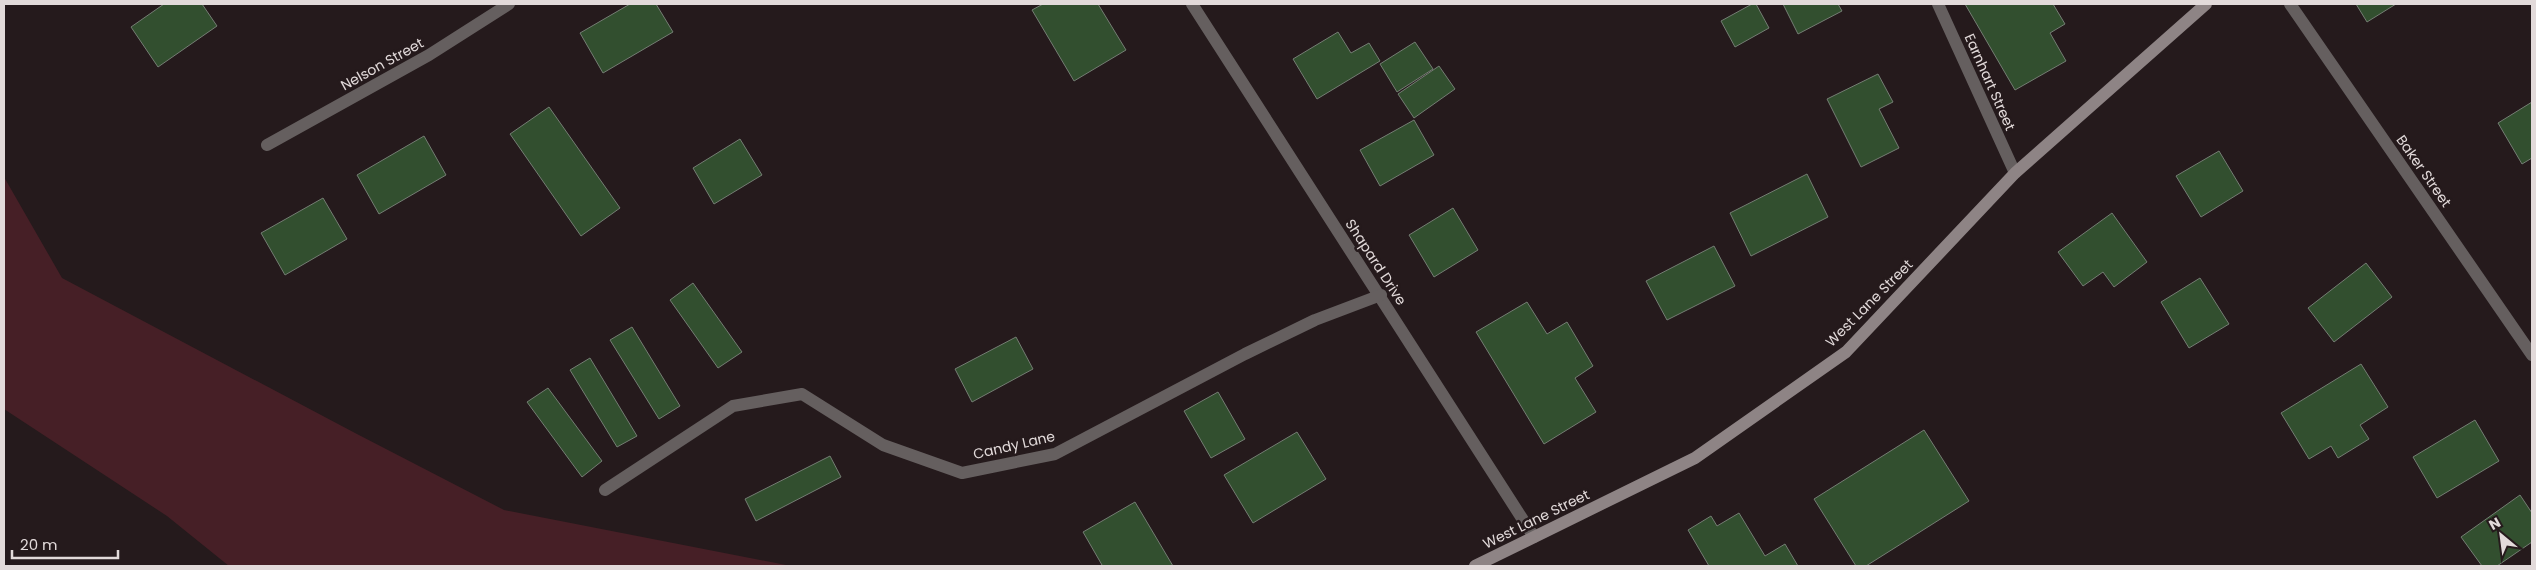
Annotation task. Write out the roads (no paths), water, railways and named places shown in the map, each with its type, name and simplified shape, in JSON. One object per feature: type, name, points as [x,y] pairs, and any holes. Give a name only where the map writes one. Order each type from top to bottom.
[{"type":"street","name":"Nelson Street","points":[[267,145],[429,55],[508,4]]},
{"type":"street","name":"Shapard Drive","points":[[1192,4],[1534,537]]},
{"type":"street","name":"Earnhart Street","points":[[1938,4],[2015,173]]},
{"type":"street","name":"West Lane Street","points":[[1475,566],[1695,458],[1846,352],[2015,173],[2206,4]]},
{"type":"street","name":"Baker Street","points":[[2290,4],[2532,355]]},
{"type":"street","name":"Candy Lane","points":[[604,490],[733,406],[802,394],[883,445],[962,473],[1054,454],[1245,354],[1316,320],[1380,295]]}]
